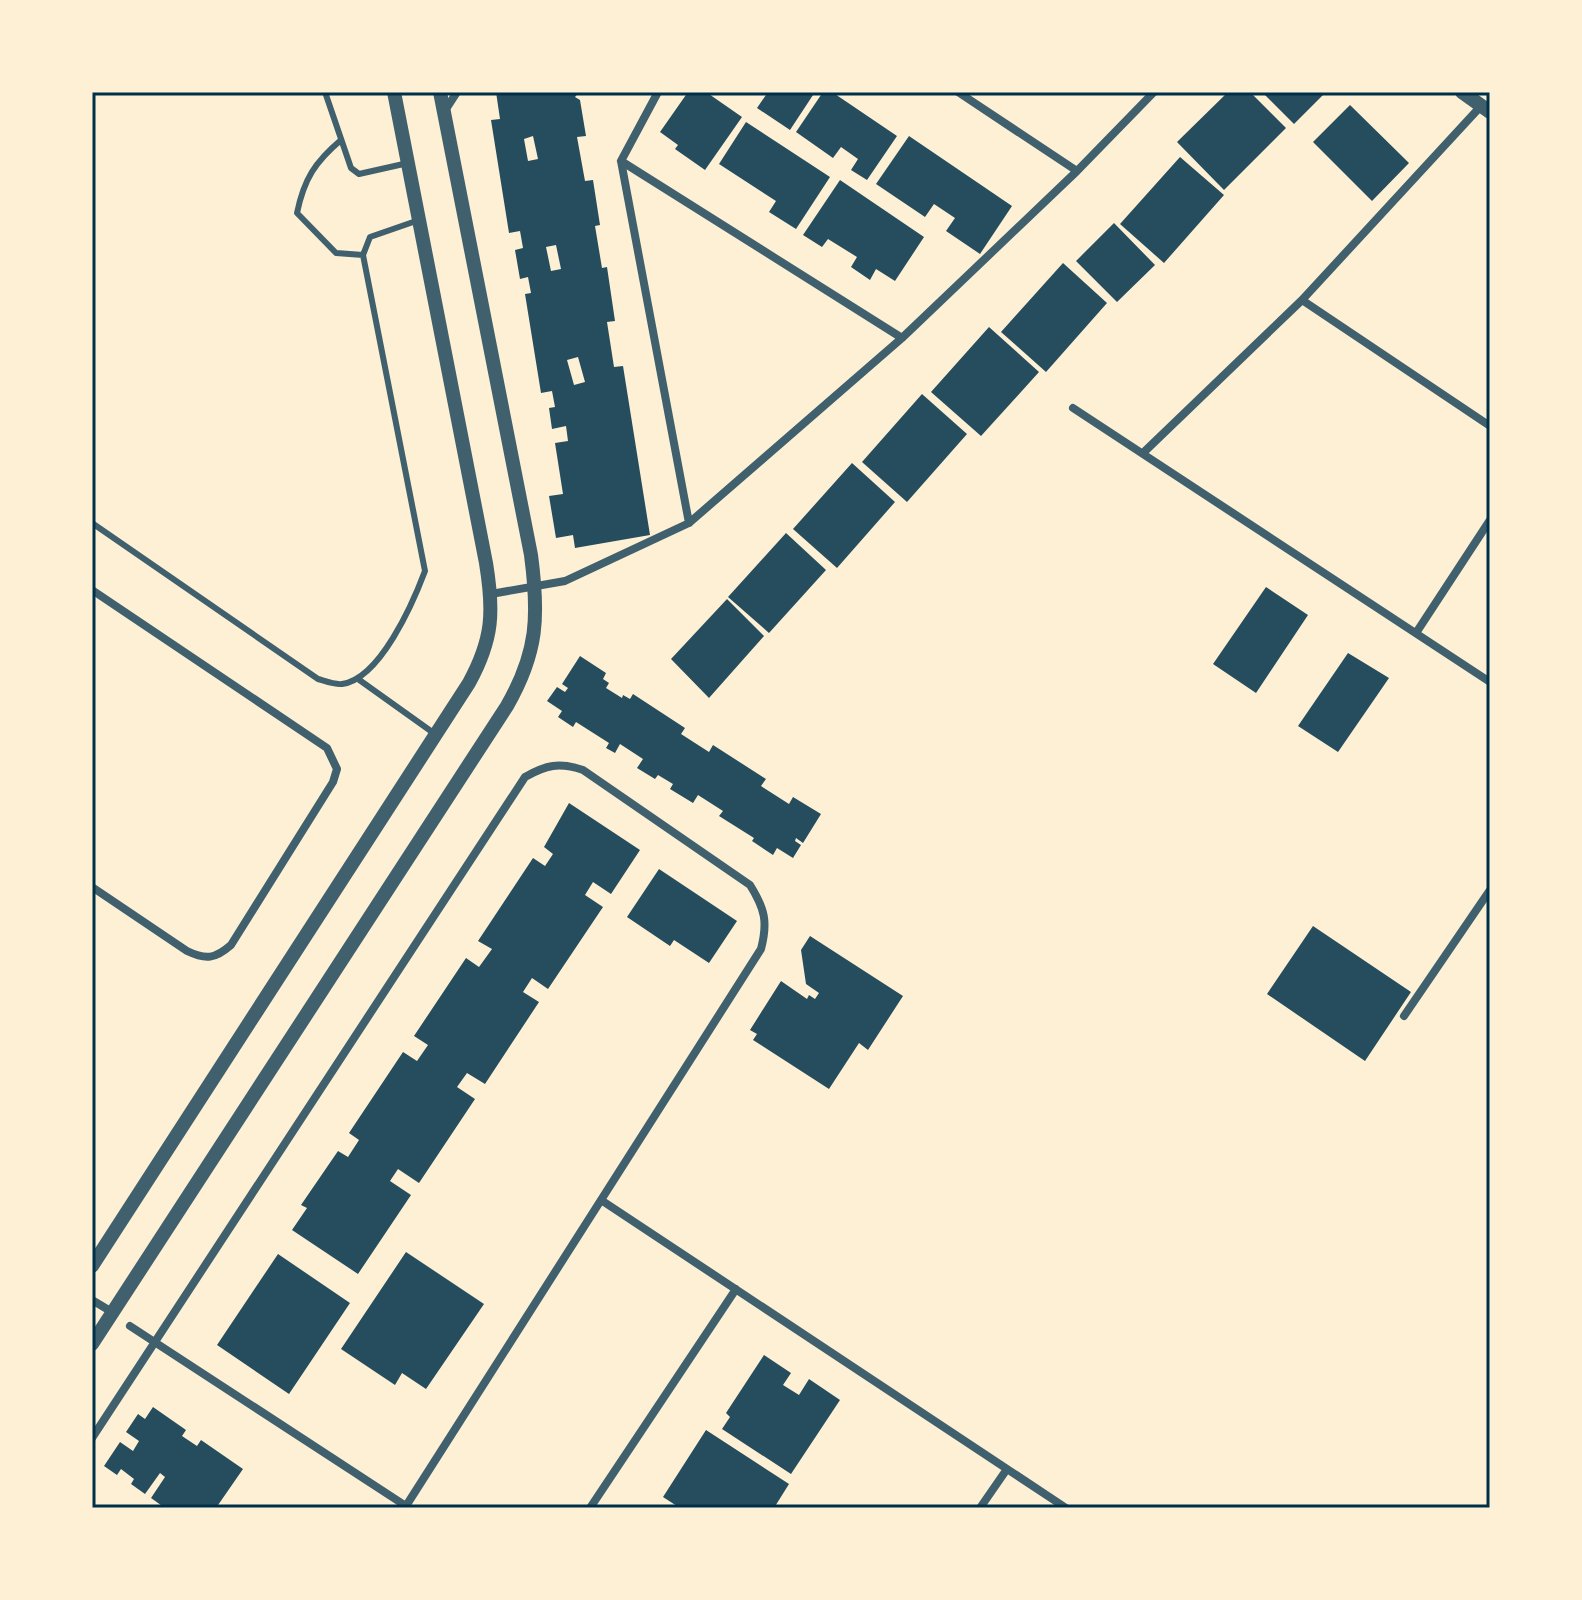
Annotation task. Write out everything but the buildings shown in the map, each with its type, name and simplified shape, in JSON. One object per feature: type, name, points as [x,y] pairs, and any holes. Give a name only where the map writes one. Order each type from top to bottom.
[{"type":"street","points":[[92,1266],[469,683],[488,642],[491,594],[394,92]]},
{"type":"street","points":[[92,1344],[507,706],[532,654],[537,628],[535,588],[440,92]]},
{"type":"street","points":[[444,112],[457,92]]},
{"type":"street","points":[[658,92],[621,161],[689,523]]},
{"type":"street","points":[[958,92],[1077,171]]},
{"type":"street","points":[[491,594],[565,581],[689,523],[902,338],[1077,171],[1154,92]]},
{"type":"street","points":[[1143,453],[1302,300],[1485,109],[1462,92]]},
{"type":"street","points":[[621,161],[902,338]]},
{"type":"street","points":[[1302,300],[1490,426]]},
{"type":"street","points":[[1073,408],[1490,682]]},
{"type":"street","points":[[1416,633],[1490,520]]},
{"type":"street","points":[[92,590],[327,748],[337,769],[333,782],[231,945],[219,956],[204,959],[187,951],[92,887]]},
{"type":"street","points":[[92,1438],[154,1343],[525,777],[547,765],[566,764],[583,770],[750,885],[763,906],[768,925],[761,949],[408,1507],[154,1343],[130,1326]]},
{"type":"street","points":[[1404,1016],[1490,890]]},
{"type":"street","points":[[601,1200],[1066,1508]]},
{"type":"street","points":[[590,1508],[736,1289]]},
{"type":"street","points":[[92,1300],[112,1312]]},
{"type":"street","points":[[980,1508],[1007,1469]]},
{"type":"lane","points":[[325,92],[351,168],[359,174],[408,163]]},
{"type":"lane","points":[[341,140],[319,159],[303,183],[297,213],[336,253],[363,255]]},
{"type":"lane","points":[[92,523],[318,679],[340,685],[358,679],[373,667],[413,602],[425,571],[363,255],[370,237],[419,220]]},
{"type":"lane","points":[[358,679],[435,734]]},
{"type":"lane","points":[[112,1312],[130,1326]]}]
